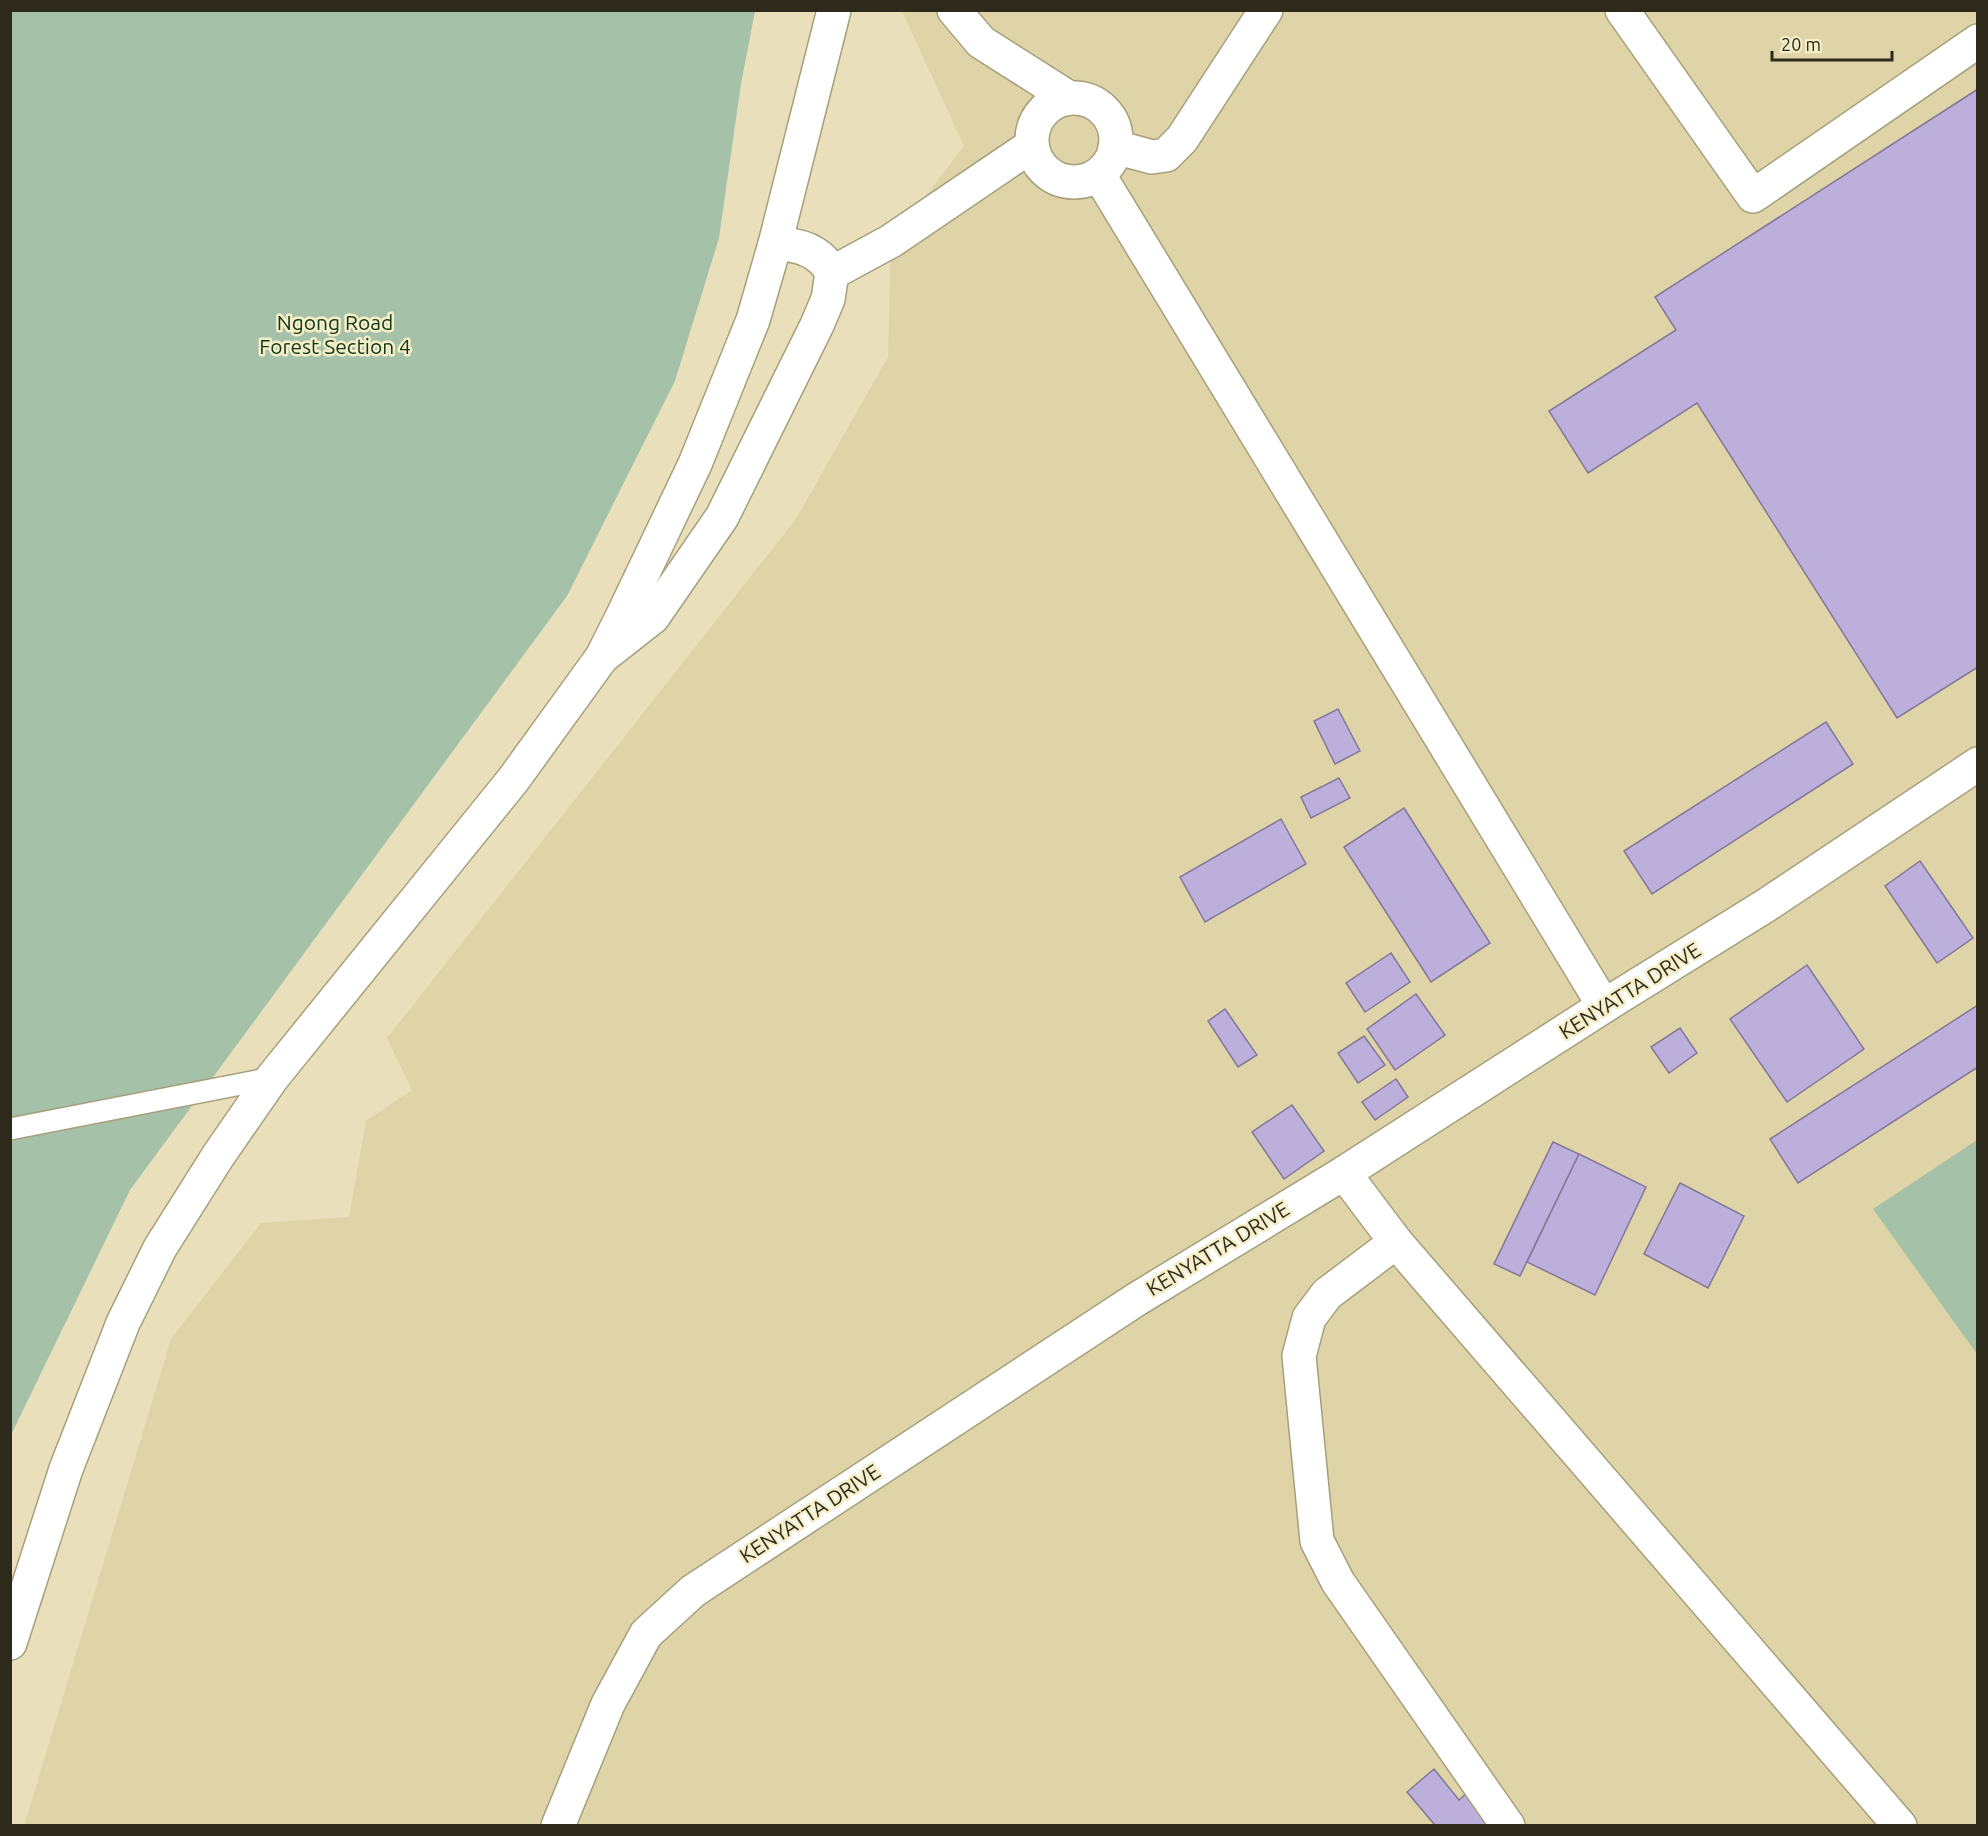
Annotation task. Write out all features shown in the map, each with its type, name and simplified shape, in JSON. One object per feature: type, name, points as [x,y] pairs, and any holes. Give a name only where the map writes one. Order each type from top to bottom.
[{"type":"street","points":[[10,1643],[66,1469],[123,1323],[160,1248],[218,1156],[273,1078],[513,780],[602,657],[695,464],[753,320],[775,244],[834,10]]},
{"type":"street","points":[[954,10],[981,42],[1069,98]]},
{"type":"street","points":[[1115,147],[1152,157],[1166,155],[1182,139],[1266,10]]},
{"type":"street","points":[[1622,10],[1753,196],[1977,41]]},
{"type":"street","points":[[1069,98],[1091,100],[1108,114],[1116,135],[1113,157],[1099,175],[1078,183],[1057,180],[1039,167],[1031,146],[1034,123],[1048,106],[1069,98]]},
{"type":"street","points":[[832,273],[891,241],[1031,146]]},
{"type":"street","points":[[1099,175],[1604,1006]]},
{"type":"street","points":[[602,657],[653,617],[722,517],[828,299],[832,273],[827,262],[800,246],[775,244]]},
{"type":"street","name":"KENYATTA DRIVE","points":[[558,1826],[608,1704],[646,1634],[693,1591],[1137,1299],[1344,1173],[1765,906],[1977,764]]},
{"type":"street","points":[[1344,1173],[1396,1242],[1900,1826]]},
{"type":"street","points":[[1396,1242],[1327,1294],[1309,1318],[1299,1356],[1317,1541],[1338,1582],[1508,1826]]},
{"type":"lane","points":[[10,1129],[273,1078]]},
{"type":"shaded area","points":[[902,11],[1977,11],[1977,1825],[24,1826],[171,1339],[261,1223],[349,1217],[366,1121],[412,1090],[387,1038],[796,519],[888,357],[891,241],[964,146]]},
{"type":"green space","name":"Ngong Road Forest Section 4","points":[[11,11],[755,11],[741,84],[719,238],[675,381],[567,596],[130,1190],[11,1435]]},
{"type":"green space","points":[[1977,1140],[1977,1354],[1873,1209]]},
{"type":"building","points":[[1978,89],[1978,667],[1897,718],[1697,403],[1588,473],[1549,411],[1676,330],[1655,297]]},
{"type":"building","points":[[1338,709],[1360,751],[1335,764],[1314,721]]},
{"type":"building","points":[[1826,722],[1853,764],[1652,894],[1624,851]]},
{"type":"building","points":[[1339,778],[1350,798],[1311,818],[1301,797]]},
{"type":"building","points":[[1404,808],[1490,943],[1431,982],[1344,847]]},
{"type":"building","points":[[1281,819],[1306,864],[1205,922],[1180,877]]},
{"type":"building","points":[[1920,861],[1973,938],[1937,963],[1885,886]]},
{"type":"building","points":[[1391,953],[1410,982],[1365,1012],[1346,983]]},
{"type":"building","points":[[1807,965],[1864,1049],[1787,1102],[1730,1019]]},
{"type":"building","points":[[1416,994],[1445,1035],[1395,1070],[1367,1029]]},
{"type":"building","points":[[1978,1005],[1978,1067],[1798,1183],[1770,1139]]},
{"type":"building","points":[[1225,1009],[1257,1055],[1238,1067],[1208,1021]]},
{"type":"building","points":[[1680,1028],[1697,1053],[1669,1073],[1651,1047]]},
{"type":"building","points":[[1364,1036],[1385,1065],[1358,1083],[1338,1053]]},
{"type":"building","points":[[1396,1079],[1408,1097],[1375,1120],[1362,1102]]},
{"type":"building","points":[[1292,1105],[1324,1151],[1284,1179],[1252,1132]]},
{"type":"building","points":[[1553,1142],[1579,1154],[1520,1276],[1494,1264]]},
{"type":"building","points":[[1579,1154],[1646,1187],[1595,1295],[1527,1262]]},
{"type":"building","points":[[1680,1183],[1744,1216],[1708,1288],[1644,1254]]},
{"type":"building","points":[[1434,1769],[1459,1800],[1467,1793],[1494,1826],[1432,1826],[1434,1824],[1407,1792]]}]
